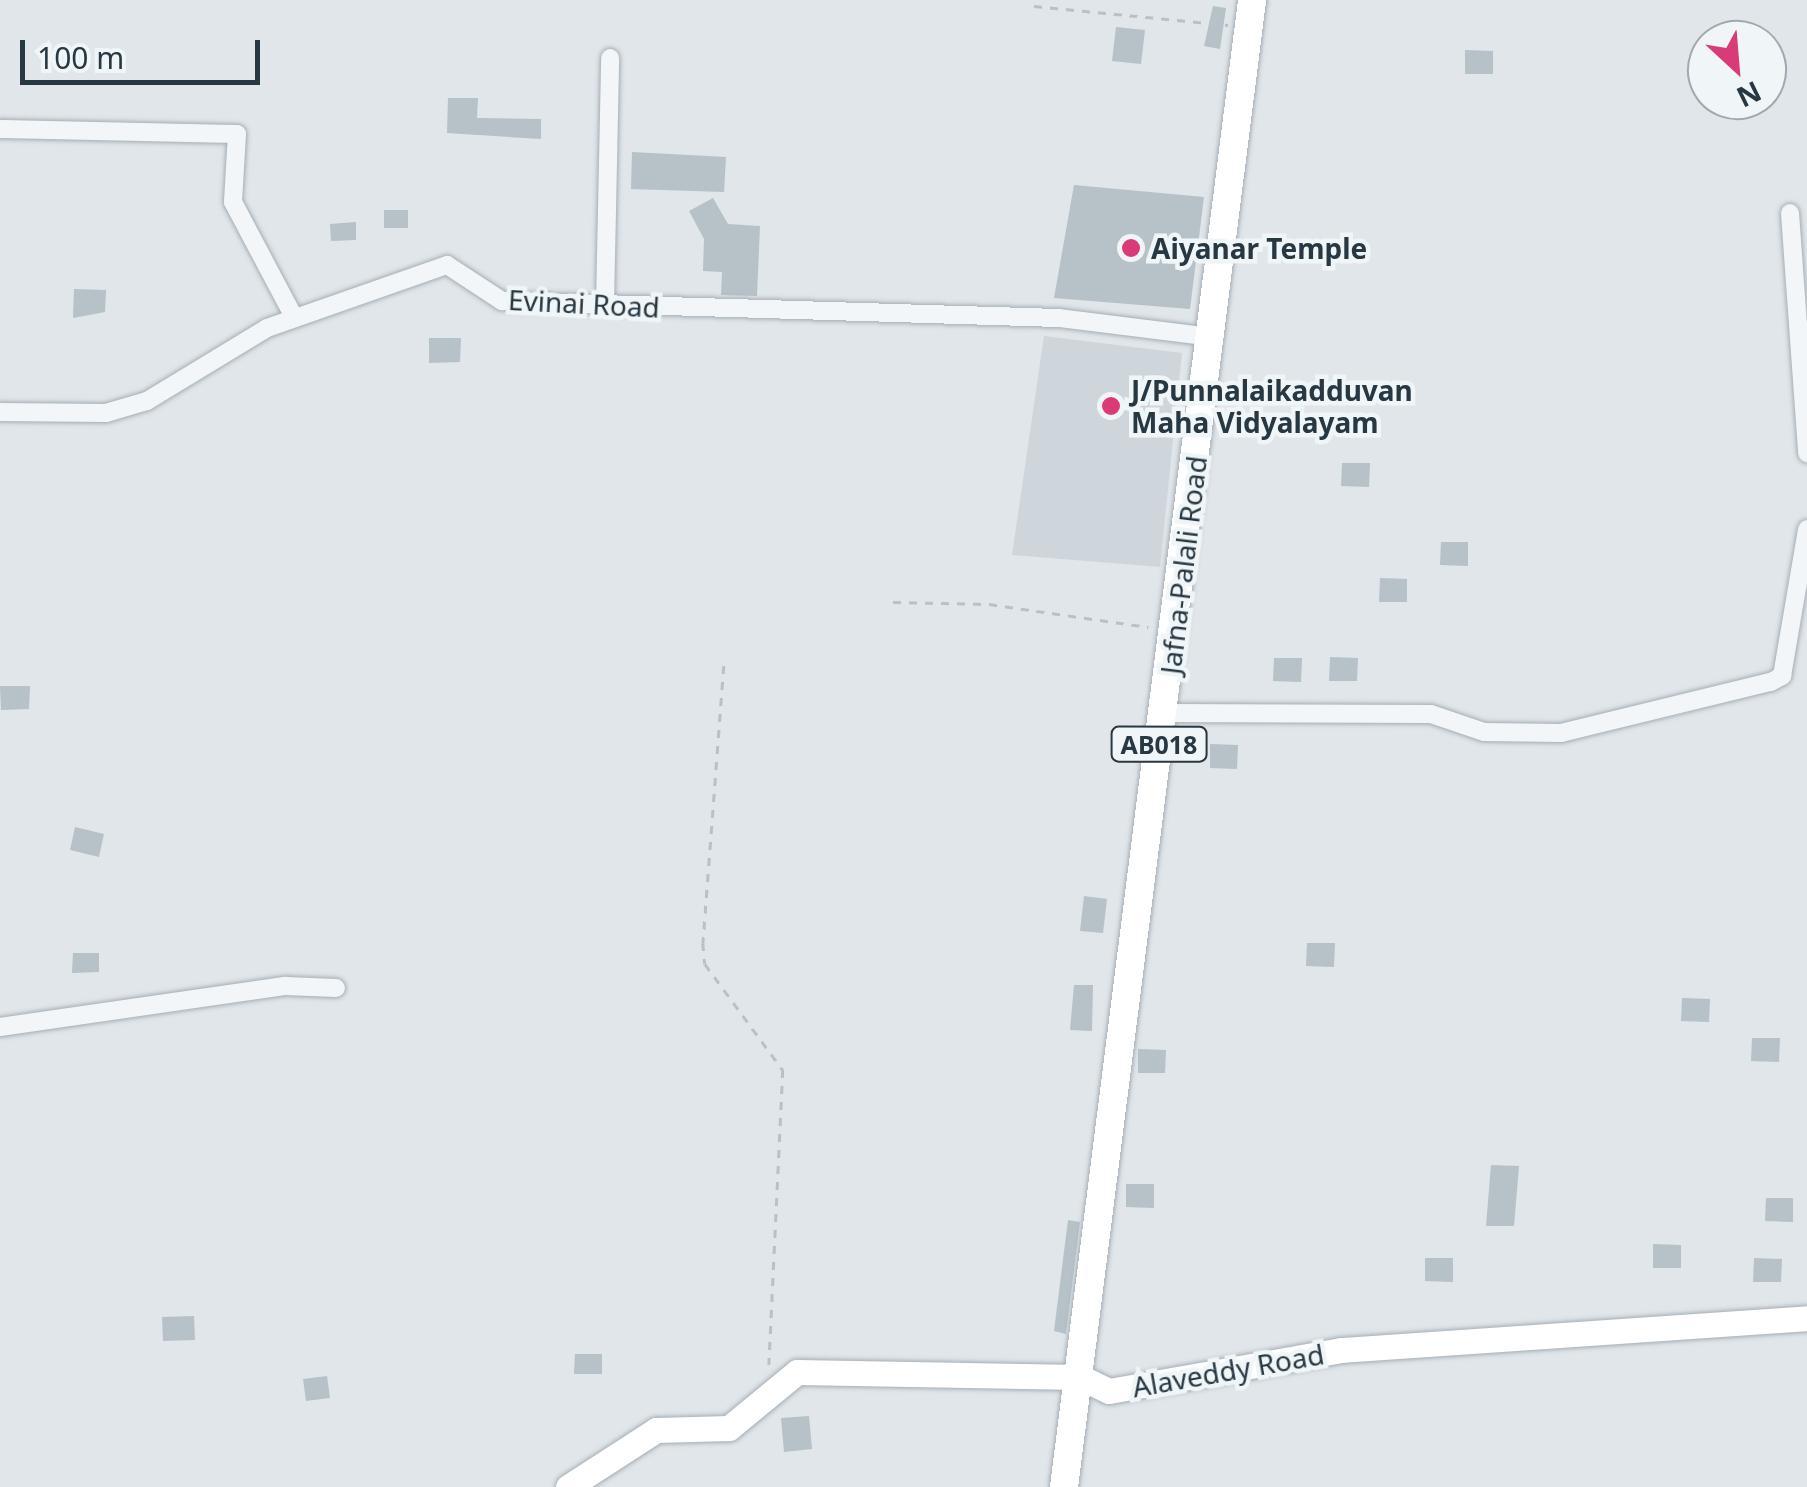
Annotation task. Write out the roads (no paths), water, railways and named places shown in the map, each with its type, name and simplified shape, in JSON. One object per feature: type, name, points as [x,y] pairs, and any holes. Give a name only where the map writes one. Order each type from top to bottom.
[{"type":"main road","name":"Jafna-Palali Road","points":[[1064,1487],[1251,14]]},
{"type":"street","points":[[605,305],[610,58]]},
{"type":"street","points":[[0,129],[237,134],[233,202],[294,317]]},
{"type":"street","points":[[1790,213],[1807,453]]},
{"type":"street","name":"Evinai Road","points":[[0,412],[106,414],[148,402],[294,317],[447,265],[502,301],[1059,318],[1212,337]]},
{"type":"street","points":[[1164,714],[1430,714],[1484,732],[1561,733],[1771,682],[1782,676],[1807,529]]},
{"type":"street","points":[[0,1027],[286,986],[336,988]]},
{"type":"street","name":"Alaveddy Road","points":[[568,1487],[656,1430],[729,1428],[797,1372],[851,1369],[1080,1377],[1108,1391],[1360,1348],[1807,1318]]},
{"type":"place","name":"Aiyanar Temple","points":[[1131,248]]},
{"type":"place","name":"J/Punnalaikadduvan Maha Vidyalayam","points":[[1111,406]]}]
